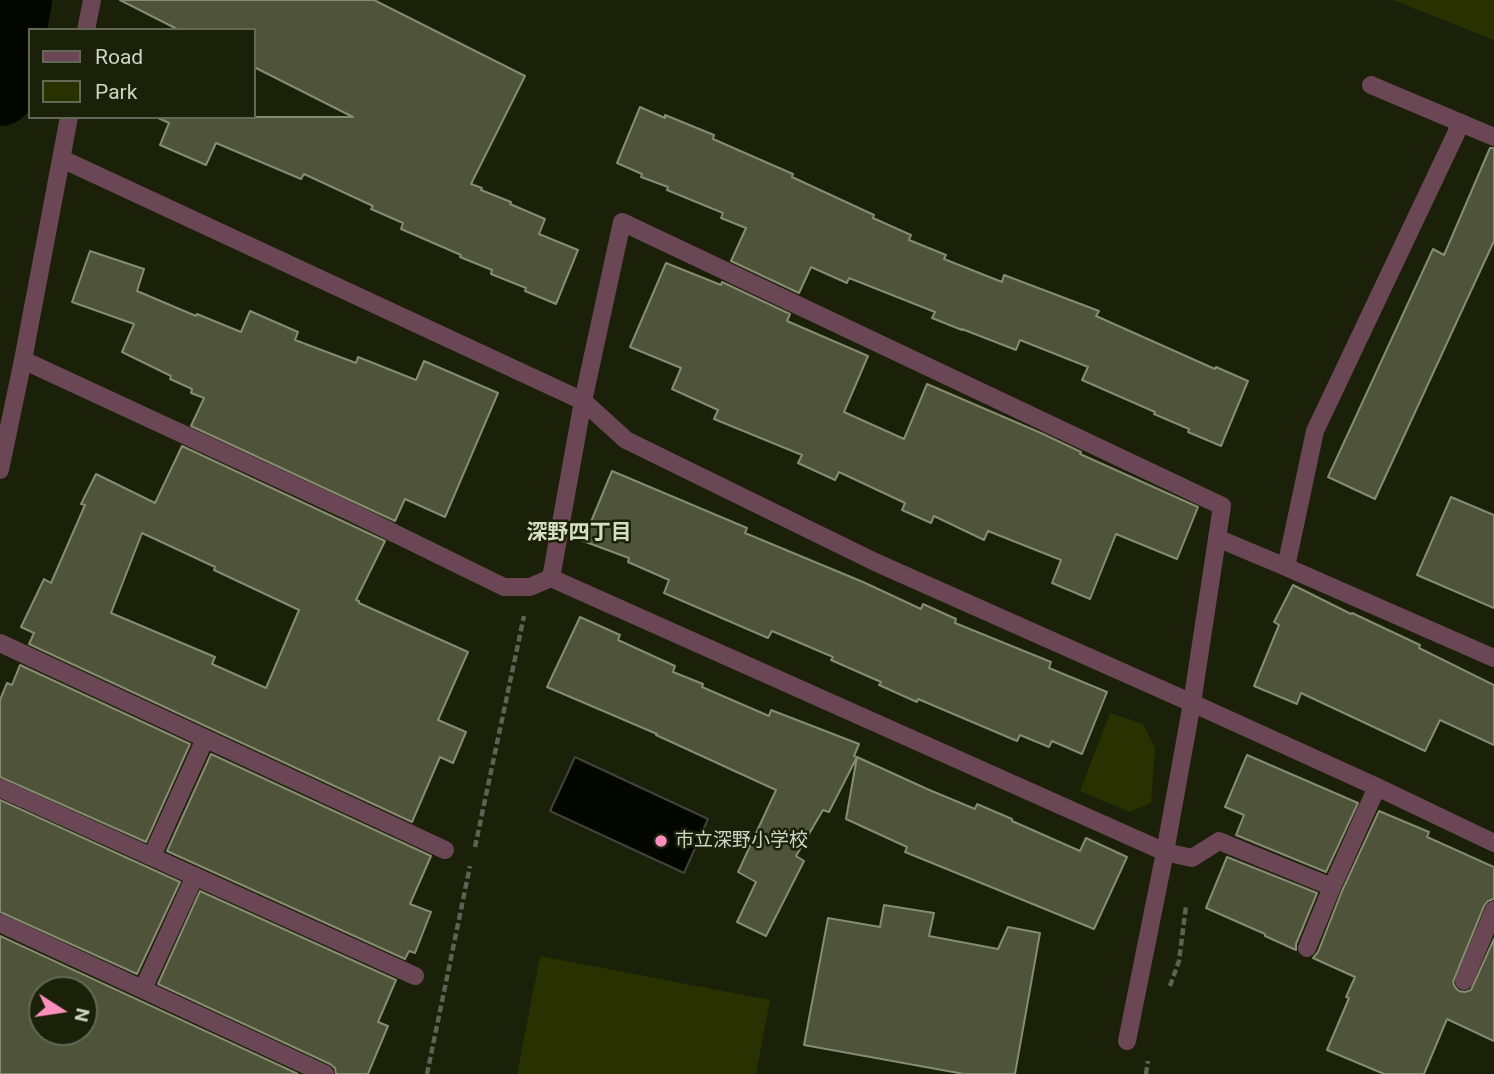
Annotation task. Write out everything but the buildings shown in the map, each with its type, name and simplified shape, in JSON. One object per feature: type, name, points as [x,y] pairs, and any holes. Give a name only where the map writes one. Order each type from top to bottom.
[{"type":"street","points":[[86,28],[92,0]]},
{"type":"street","points":[[1371,85],[1494,137]]},
{"type":"street","points":[[0,470],[69,119]]},
{"type":"street","points":[[1286,567],[1315,431],[1461,123]]},
{"type":"street","points":[[61,159],[583,401],[626,440],[875,562],[1192,703],[1494,843]]},
{"type":"street","points":[[551,578],[583,401],[622,222],[1222,506],[1192,703],[1127,1041]]},
{"type":"street","points":[[23,360],[339,506],[504,587],[530,587],[551,578],[1165,852],[1192,858],[1219,841],[1332,887]]},
{"type":"street","points":[[1217,538],[1494,658]]},
{"type":"street","points":[[0,643],[445,850]]},
{"type":"street","points":[[152,856],[205,739]]},
{"type":"street","points":[[1307,948],[1377,787]]},
{"type":"street","points":[[0,788],[415,976]]},
{"type":"street","points":[[143,989],[195,876]]},
{"type":"street","points":[[1464,981],[1494,910]]},
{"type":"street","points":[[0,923],[325,1074]]},
{"type":"path","points":[[474,847],[530,587]]},
{"type":"path","points":[[427,1074],[471,860]]},
{"type":"green space","points":[[1393,0],[1494,0],[1494,40]]},
{"type":"green space","points":[[1110,713],[1143,724],[1155,748],[1151,803],[1130,812],[1080,791]]},
{"type":"green space","points":[[540,956],[770,1000],[756,1074],[517,1074]]},
{"type":"shaded area","points":[[575,757],[708,819],[684,873],[550,811]]},
{"type":"waterway","points":[[0,91],[17,0]]},
{"type":"place","name":"市立深野小学校","points":[[661,841]]},
{"type":"district","name":"深野四丁目","points":[[579,534]]}]
